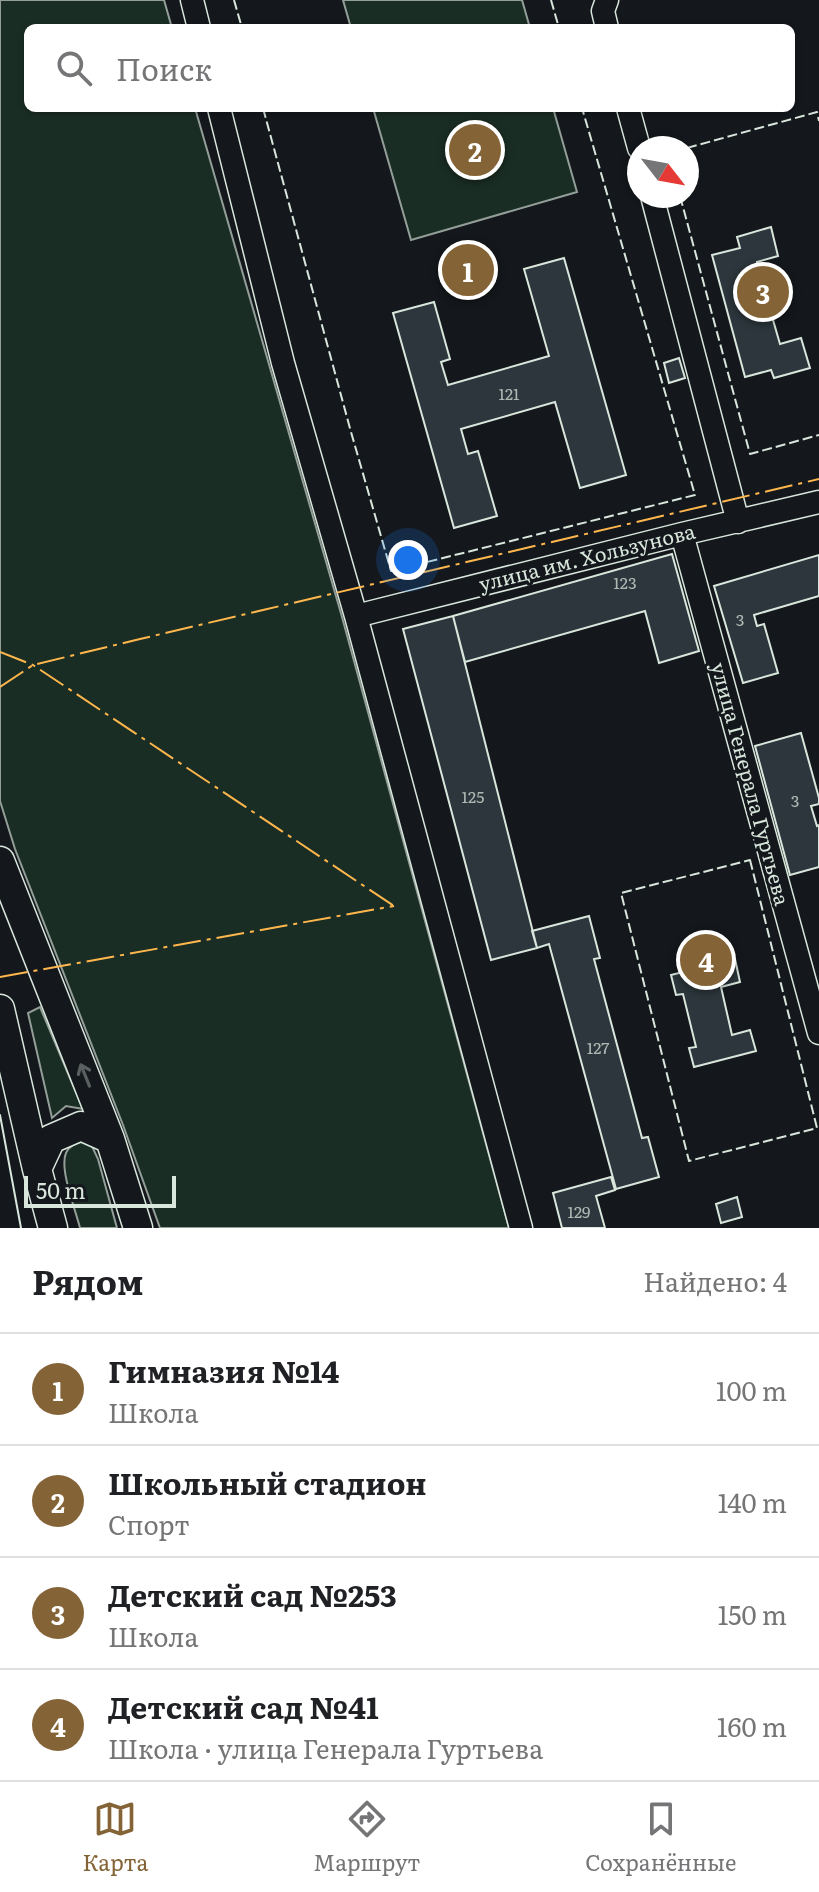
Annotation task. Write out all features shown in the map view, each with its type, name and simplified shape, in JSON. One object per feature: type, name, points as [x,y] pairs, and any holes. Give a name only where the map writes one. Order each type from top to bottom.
[{"type":"main road","points":[[0,861],[110,1139],[138,1228]]},
{"type":"main road","points":[[0,1009],[53,1228]]},
{"type":"main road","points":[[37,1169],[51,1139],[81,1126],[110,1139]]},
{"type":"street","points":[[192,0],[198,24]]},
{"type":"street","points":[[220,112],[283,363],[356,616],[521,1228]]},
{"type":"street","points":[[629,112],[636,136]]},
{"type":"street","points":[[655,208],[738,522]]},
{"type":"street","name":"улица им. Хользунова","points":[[356,616],[819,502]]},
{"type":"street","name":"улица Генерала Гуртьева","points":[[682,534],[819,1033]]},
{"type":"green space","points":[[0,0],[164,0],[171,24],[24,24],[24,112],[196,112],[342,617],[509,1228],[160,1228],[15,849],[0,801]]},
{"type":"green space","points":[[343,0],[522,0],[529,24],[350,24]]},
{"type":"green space","points":[[374,112],[554,112],[577,192],[411,240]]},
{"type":"green space","points":[[40,1007],[83,1109],[66,1106],[52,1118],[28,1013]]},
{"type":"green space","points":[[80,1142],[90,1142],[98,1159],[117,1228],[80,1228],[66,1179],[64,1160],[68,1149]]},
{"type":"building","points":[[771,227],[778,256],[757,262],[771,313],[780,344],[801,338],[810,368],[774,378],[771,370],[745,377],[712,255],[740,248],[737,237]]},
{"type":"building","points":[[564,258],[626,475],[580,488],[555,402],[461,429],[468,454],[478,451],[497,516],[454,528],[393,313],[434,302],[450,359],[441,362],[448,385],[549,356],[524,269]]},
{"type":"building","points":[[679,358],[685,378],[669,383],[664,363]]},
{"type":"building","points":[[672,554],[699,651],[659,663],[645,611],[465,662],[453,616]]},
{"type":"building","points":[[819,555],[819,596],[754,615],[757,626],[764,624],[778,673],[743,683],[714,586]]},
{"type":"building","points":[[453,616],[537,948],[491,960],[403,629]]},
{"type":"building","points":[[801,733],[819,798],[819,804],[811,806],[819,825],[819,867],[790,875],[755,746]]},
{"type":"building","points":[[589,916],[600,958],[594,959],[642,1138],[648,1137],[659,1177],[616,1189],[549,944],[537,948],[532,931]]},
{"type":"building","points":[[735,959],[740,982],[721,987],[732,1035],[750,1030],[756,1051],[694,1067],[689,1048],[696,1047],[683,994],[676,995],[671,975]]},
{"type":"building","points":[[611,1177],[615,1190],[596,1196],[605,1228],[562,1228],[553,1193]]},
{"type":"building","points":[[737,1197],[742,1217],[721,1223],[716,1204]]},
{"type":"tram line","points":[[0,1115],[21,1228]]},
{"type":"fence","points":[[234,0],[241,24]]},
{"type":"fence","points":[[551,0],[558,24]]},
{"type":"fence","points":[[264,112],[391,571],[695,495],[583,112]]},
{"type":"fence","points":[[699,145],[817,112],[819,121]]},
{"type":"fence","points":[[683,208],[750,454],[819,435]]},
{"type":"fence","points":[[750,860],[817,1128],[689,1161],[621,893],[750,860]]},
{"type":"power","points":[[0,687],[33,665],[819,479]]},
{"type":"power","points":[[0,652],[33,665],[394,906]]},
{"type":"power","points":[[0,977],[394,906]]},
{"type":"place","name":"Школьный стадион","points":[[475,150]]},
{"type":"place","name":"Гимназия №14","points":[[468,270]]},
{"type":"place","name":"Детский сад №253","points":[[763,292]]},
{"type":"place","name":"Детский сад №41","points":[[706,960]]}]
